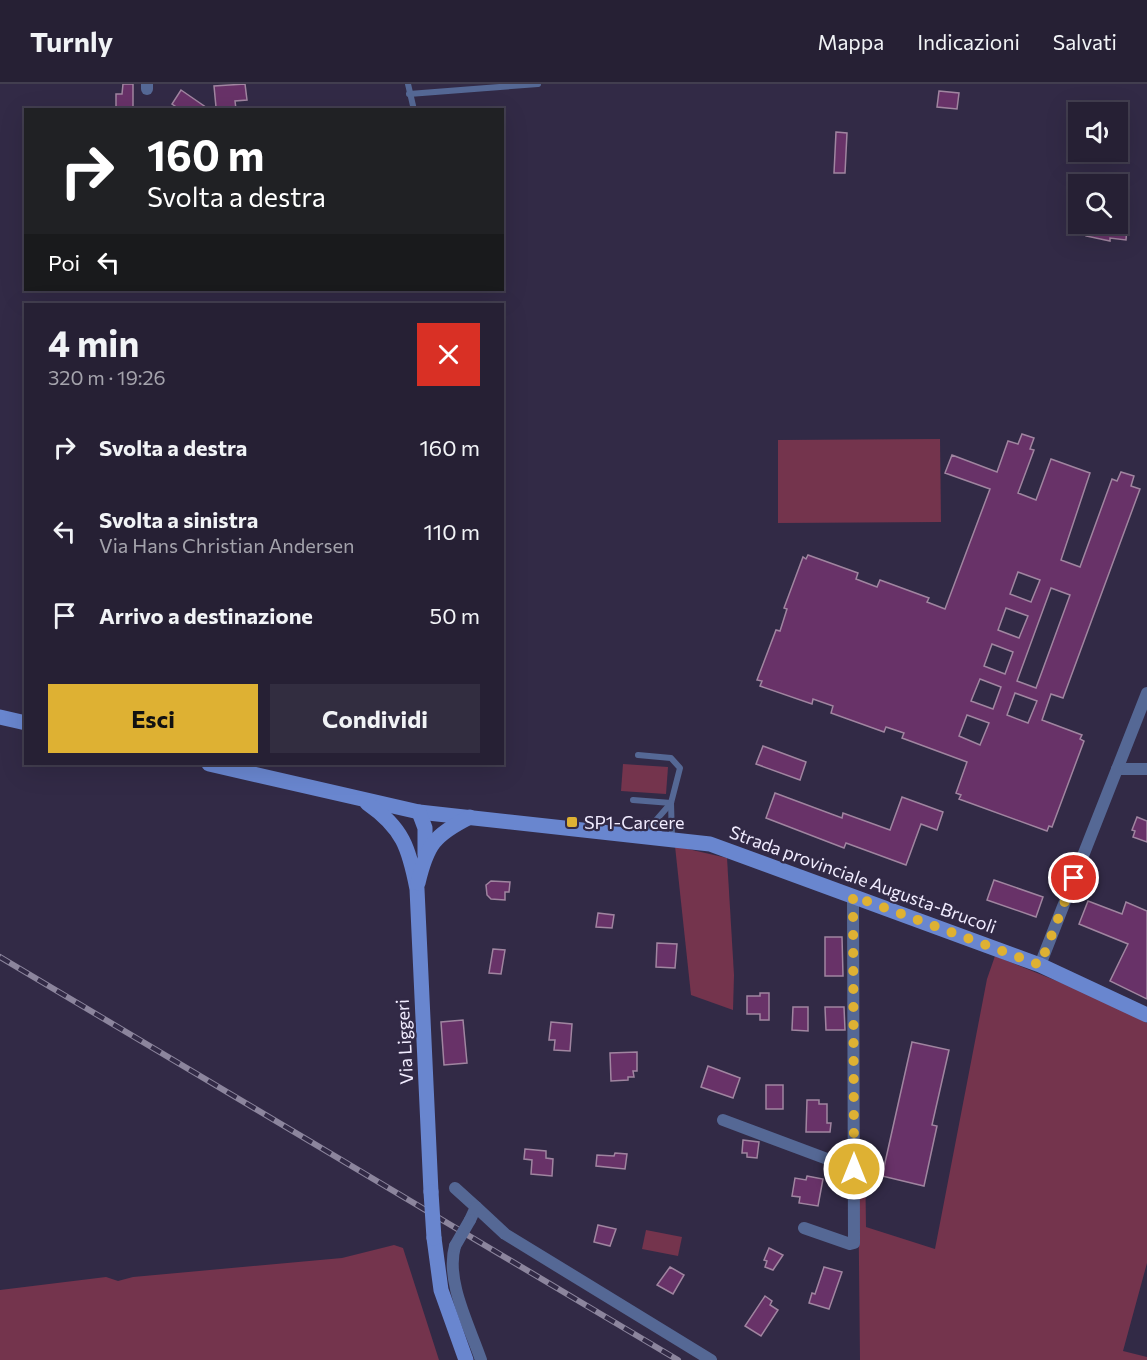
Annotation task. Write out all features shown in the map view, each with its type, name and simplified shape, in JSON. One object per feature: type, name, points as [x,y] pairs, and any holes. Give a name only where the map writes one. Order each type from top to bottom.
[{"type":"main road","points":[[0,717],[24,723]]},
{"type":"main road","name":"Strada provinciale Augusta-Brucoli","points":[[213,765],[419,812],[672,838],[710,844],[1040,965],[1147,1015]]},
{"type":"main road","points":[[362,799],[396,827],[409,849]]},
{"type":"main road","points":[[417,889],[409,849],[411,828],[419,812]]},
{"type":"main road","points":[[417,889],[424,855],[425,828],[419,812]]},
{"type":"main road","points":[[424,855],[436,839],[450,827],[470,817]]},
{"type":"main road","name":"Via Liggeri","points":[[417,889],[434,1238],[441,1290],[466,1360]]},
{"type":"street","points":[[1040,965],[1147,693]]},
{"type":"street","points":[[1117,769],[1147,770]]},
{"type":"street","points":[[804,1228],[850,1244],[854,1243],[853,896]]},
{"type":"street","points":[[723,1120],[854,1169]]},
{"type":"street","points":[[455,1188],[505,1234],[711,1360]]},
{"type":"street","points":[[476,1207],[455,1246],[453,1255],[456,1287],[481,1360]]},
{"type":"lane","points":[[408,84],[413,108]]},
{"type":"lane","points":[[409,94],[538,84]]},
{"type":"lane","points":[[638,756],[675,760],[680,768],[671,803],[672,838]]},
{"type":"lane","points":[[633,800],[671,803]]},
{"type":"lane","points":[[644,835],[671,803]]},
{"type":"shaded area","points":[[940,439],[941,522],[778,523],[778,440]]},
{"type":"shaded area","points":[[623,764],[668,767],[666,794],[621,791]]},
{"type":"shaded area","points":[[675,846],[727,858],[734,975],[733,1010],[691,995]]},
{"type":"shaded area","points":[[995,956],[1104,1000],[1147,1023],[1147,1263],[1123,1351],[1147,1357],[1147,1360],[860,1360],[858,1167],[865,1158],[866,1227],[935,1249],[987,979]]},
{"type":"shaded area","points":[[646,1230],[682,1237],[678,1256],[642,1249]]},
{"type":"shaded area","points":[[394,1245],[403,1248],[439,1360],[0,1360],[0,1290],[106,1277],[118,1281],[133,1277],[342,1258]]},
{"type":"building","points":[[123,84],[133,84],[133,108],[116,108],[116,94],[122,94]]},
{"type":"building","points":[[245,84],[247,100],[235,101],[236,108],[216,107],[214,86]]},
{"type":"building","points":[[181,90],[207,108],[178,108],[172,104]]},
{"type":"building","points":[[939,91],[959,93],[957,109],[937,107]]},
{"type":"building","points":[[836,132],[847,133],[845,173],[834,173]]},
{"type":"building","points":[[1086,234],[1126,234],[1126,240],[1110,238],[1110,241],[1086,236]]},
{"type":"building","points":[[1022,434],[1034,438],[1030,449],[1034,450],[1018,493],[1036,500],[1051,459],[1090,473],[1061,560],[1080,567],[1112,479],[1117,481],[1121,472],[1134,476],[1131,486],[1140,489],[1063,698],[1051,694],[1042,720],[1082,735],[1080,739],[1084,741],[1052,827],[1049,826],[1047,831],[959,799],[961,795],[956,793],[967,762],[902,738],[904,733],[886,727],[884,732],[831,713],[833,706],[813,699],[812,704],[760,686],[762,681],[757,680],[776,630],[780,631],[787,609],[784,608],[803,557],[806,559],[808,555],[858,573],[856,579],[877,587],[880,580],[929,598],[927,602],[945,609],[990,489],[945,473],[952,455],[997,472],[1008,441],[1018,444]],"holes":[[[1018,572],[1040,580],[1031,602],[1010,594]],[[1051,588],[1070,595],[1036,688],[1017,681]],[[1006,608],[1028,616],[1019,638],[998,630]],[[992,644],[1013,652],[1005,674],[984,666]],[[980,679],[1001,687],[993,709],[971,701]],[[1015,693],[1037,701],[1028,723],[1007,715]],[[967,715],[989,723],[980,745],[959,736]]]},
{"type":"building","points":[[763,746],[806,762],[800,780],[756,764]]},
{"type":"building","points":[[775,793],[842,818],[843,813],[890,830],[902,797],[943,812],[937,830],[921,824],[906,865],[846,843],[844,848],[766,818]]},
{"type":"building","points":[[1137,817],[1147,821],[1147,842],[1133,837],[1135,831],[1132,830]]},
{"type":"building","points":[[994,880],[1043,897],[1036,917],[987,900]]},
{"type":"building","points":[[491,881],[510,882],[509,892],[505,892],[505,900],[491,899],[487,895],[486,885]]},
{"type":"building","points":[[1088,901],[1122,914],[1126,902],[1147,911],[1147,999],[1110,981],[1128,944],[1079,924]]},
{"type":"building","points":[[598,913],[614,915],[612,928],[596,927]]},
{"type":"building","points":[[825,937],[842,937],[843,976],[825,976]]},
{"type":"building","points":[[657,943],[677,944],[675,968],[656,967]]},
{"type":"building","points":[[493,949],[505,950],[501,974],[489,973]]},
{"type":"building","points":[[760,993],[769,993],[769,1020],[760,1020],[760,1014],[747,1014],[747,996],[760,996]]},
{"type":"building","points":[[793,1007],[808,1007],[808,1031],[792,1030]]},
{"type":"building","points":[[825,1007],[844,1007],[845,1030],[826,1030]]},
{"type":"building","points":[[463,1020],[467,1063],[444,1065],[441,1022]]},
{"type":"building","points":[[551,1022],[572,1024],[570,1051],[554,1050],[555,1040],[549,1040]]},
{"type":"building","points":[[912,1042],[949,1050],[932,1125],[937,1126],[924,1186],[882,1176]]},
{"type":"building","points":[[637,1052],[637,1071],[633,1071],[634,1077],[628,1077],[628,1080],[611,1081],[610,1053]]},
{"type":"building","points":[[708,1066],[740,1078],[733,1098],[701,1087]]},
{"type":"building","points":[[766,1085],[783,1085],[783,1109],[766,1109]]},
{"type":"building","points":[[807,1100],[819,1100],[819,1104],[827,1104],[827,1123],[831,1123],[830,1132],[806,1132]]},
{"type":"building","points":[[743,1140],[759,1142],[757,1158],[747,1157],[747,1153],[742,1153]]},
{"type":"building","points":[[525,1149],[546,1151],[546,1158],[553,1159],[552,1176],[531,1174],[532,1160],[524,1159]]},
{"type":"building","points":[[615,1153],[627,1154],[625,1169],[596,1166],[597,1155],[614,1156]]},
{"type":"building","points":[[807,1176],[823,1179],[818,1206],[799,1203],[800,1197],[792,1196],[795,1178],[806,1180]]},
{"type":"building","points":[[598,1225],[616,1229],[610,1246],[594,1242]]},
{"type":"building","points":[[769,1248],[783,1255],[773,1270],[765,1267],[767,1261],[764,1260]]},
{"type":"building","points":[[670,1267],[684,1275],[673,1294],[657,1285]]},
{"type":"building","points":[[824,1267],[842,1272],[829,1309],[809,1303],[812,1293],[815,1294]]},
{"type":"building","points":[[765,1296],[772,1301],[770,1305],[778,1310],[761,1336],[745,1326]]},
{"type":"railway","points":[[0,957],[678,1360]]},
{"type":"place","name":"SP1-Carcere","points":[[572,822]]},
{"type":"route","points":[[854,1169],[853,896],[1040,965],[1074,878]]}]
